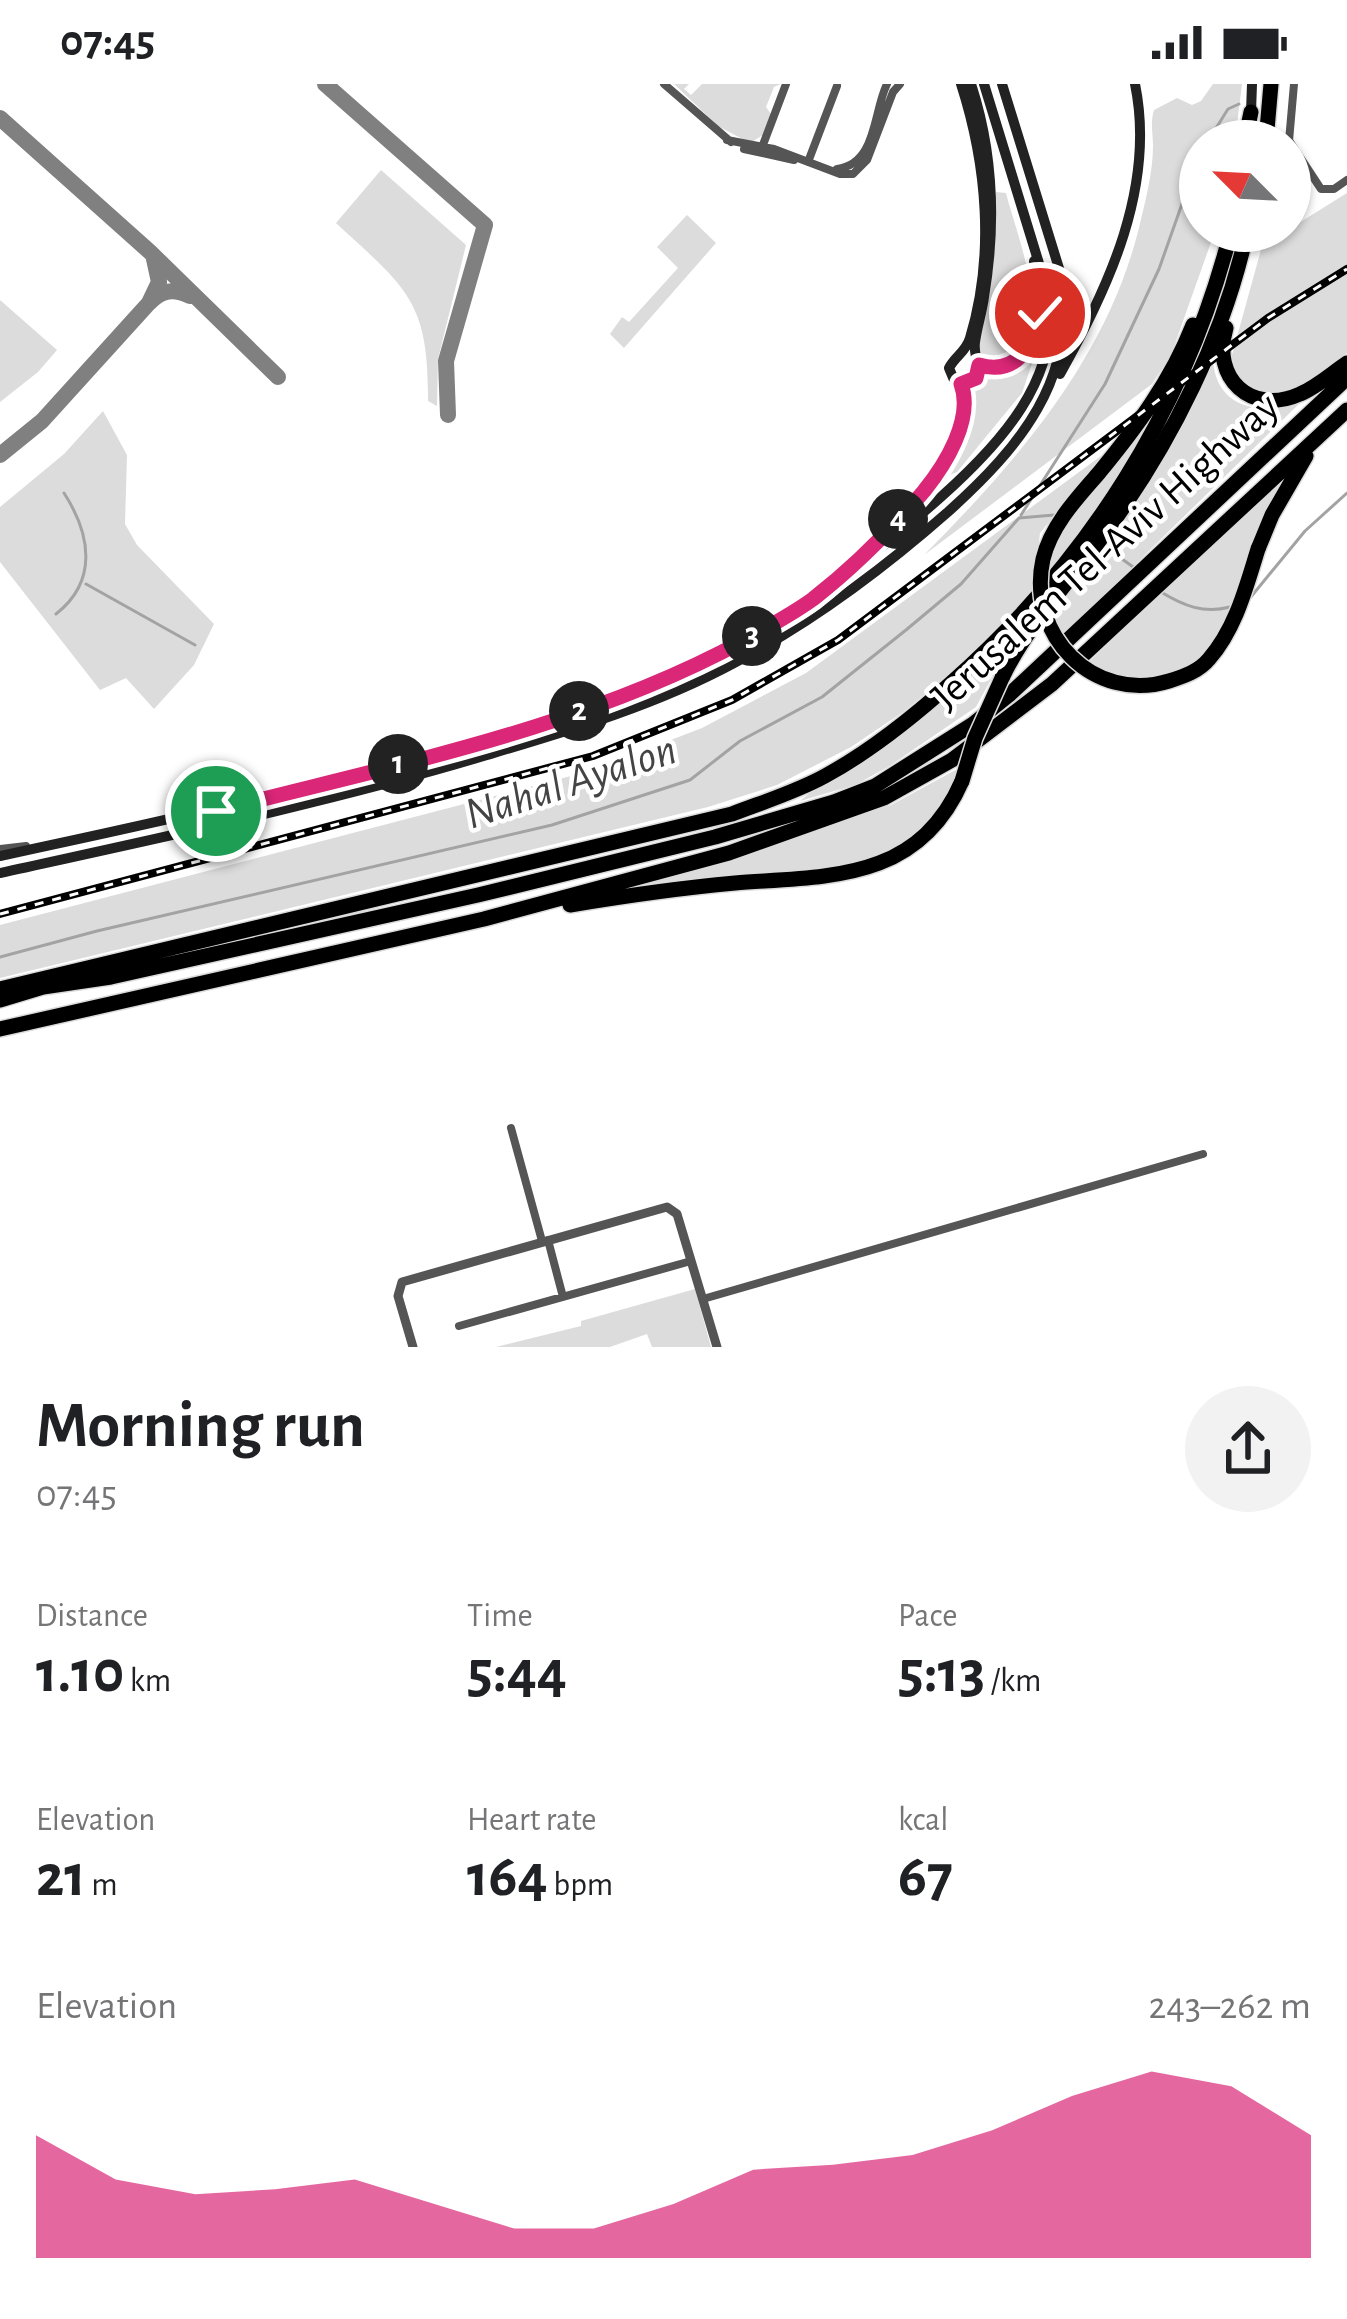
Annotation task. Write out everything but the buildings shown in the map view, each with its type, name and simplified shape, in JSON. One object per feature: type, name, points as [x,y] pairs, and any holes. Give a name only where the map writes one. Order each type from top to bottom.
[{"type":"highway","points":[[1256,120],[1271,84]]},
{"type":"highway","points":[[1260,112],[1261,120]]},
{"type":"highway","points":[[1220,252],[1173,369],[1145,415],[1065,514],[1048,543],[1040,585],[1044,607],[1055,635],[1077,663],[1102,680],[1132,688],[1154,686],[1196,671],[1230,629],[1272,514],[1311,448],[1347,410]]},
{"type":"highway","points":[[0,989],[732,814],[847,764],[905,723],[1005,635],[1089,533],[1144,450],[1192,356],[1223,252]]},
{"type":"highway","points":[[484,919],[652,892],[848,874],[911,848],[944,814],[962,781],[975,738],[1017,651],[1120,512],[1176,419],[1213,340],[1244,252]]},
{"type":"highway","points":[[1245,252],[1222,338],[1221,357],[1236,388],[1254,399],[1274,401],[1301,394],[1347,363]]},
{"type":"highway","name":"Jerusalem Tel-Aviv Highway","points":[[0,1003],[716,837],[874,787],[973,724],[1009,695],[1347,379]]},
{"type":"highway","name":"Jerusalem Tel-Aviv Highway","points":[[0,1029],[484,919],[729,854],[884,798],[952,760],[1011,718],[1347,410]]},
{"type":"main road","points":[[0,853],[216,811],[575,712],[706,659],[812,599],[868,560],[995,443],[1029,395],[1043,363],[1051,310],[984,84]]},
{"type":"main road","points":[[1002,84],[1062,278],[1067,310],[1058,368],[1030,422]]},
{"type":"main road","points":[[0,875],[220,826],[580,728],[695,682],[803,625],[878,572],[985,478],[1030,422],[1084,332],[1121,247],[1140,141],[1135,84]]},
{"type":"main road","points":[[1252,84],[1260,112]]},
{"type":"main road","points":[[963,86],[984,127],[992,202],[984,296],[974,347],[976,378],[961,384],[953,380],[950,368],[970,341],[979,295],[986,201],[983,165],[963,86]]},
{"type":"main road","points":[[960,356],[995,369],[1010,365],[1032,339],[1040,313],[1029,228]]},
{"type":"main road","points":[[812,599],[869,551],[930,484],[959,430],[965,399],[961,384]]},
{"type":"street","points":[[664,84],[728,140],[853,174],[864,165],[888,87]]},
{"type":"street","points":[[763,148],[786,84]]},
{"type":"street","points":[[1291,120],[1294,84]]},
{"type":"street","points":[[810,162],[837,86]]},
{"type":"street","points":[[763,148],[810,162]]},
{"type":"street","points":[[1311,177],[1328,190],[1347,180]]},
{"type":"street","points":[[511,1128],[563,1297]]},
{"type":"street","points":[[703,1299],[1203,1154]]},
{"type":"street","points":[[413,1347],[398,1295],[402,1282],[667,1207],[677,1214],[717,1347]]},
{"type":"street","points":[[459,1326],[691,1261]]},
{"type":"shaded area","points":[[674,84],[689,84],[684,89],[691,95],[702,84],[781,84],[774,87],[766,107],[771,114],[763,135],[750,143],[718,126]]},
{"type":"shaded area","points":[[1213,84],[1242,84],[1238,120],[1179,120],[1179,252],[1208,252],[1171,355],[1152,384],[924,555],[1024,445],[1081,365],[1105,322],[1144,208],[1152,167],[1154,110],[1177,98],[1192,105]]},
{"type":"shaded area","points":[[381,170],[466,245],[438,359],[437,406],[428,401],[424,340],[409,299],[336,223]]},
{"type":"shaded area","points":[[996,192],[1006,193],[1020,239],[1031,321],[1025,342],[1010,357],[984,363],[977,346],[993,269]]},
{"type":"shaded area","points":[[1347,193],[1347,353],[1289,390],[1261,391],[1231,367],[1260,252],[1311,252],[1311,215]]},
{"type":"shaded area","points":[[687,215],[716,243],[624,348],[610,334],[622,317],[629,322],[678,268],[657,247]]},
{"type":"shaded area","points":[[0,300],[57,350],[0,402]]},
{"type":"shaded area","points":[[1035,355],[1022,393],[957,472],[947,476],[972,421],[974,386],[983,375],[1015,373]]},
{"type":"shaded area","points":[[1213,361],[1216,378],[1233,400],[1273,408],[1303,400],[1062,636],[1052,610]]},
{"type":"shaded area","points":[[1169,395],[1139,454],[1046,585],[1052,558],[1077,507]]},
{"type":"shaded area","points":[[103,411],[127,455],[125,524],[137,545],[214,624],[194,665],[154,709],[126,678],[100,690],[0,562],[0,507],[64,454]]},
{"type":"shaded area","points":[[1109,450],[1040,533],[1033,591],[976,651],[903,712],[851,747],[777,785],[708,807],[0,978],[0,925],[590,771],[702,728],[806,673]]},
{"type":"shaded area","points":[[1285,474],[1255,533],[1227,623],[1198,662],[1169,678],[1131,682],[1087,664]]},
{"type":"shaded area","points":[[1029,616],[1033,618],[1001,661],[976,707],[855,785],[800,801]]},
{"type":"shaded area","points":[[959,768],[933,820],[908,844],[882,857],[805,876],[597,896],[891,805]]},
{"type":"shaded area","points":[[695,1289],[711,1347],[652,1347],[647,1334],[610,1347],[496,1347],[581,1326],[581,1321]]},
{"type":"waterway","points":[[1221,120],[1228,109],[1239,104]]},
{"type":"waterway","points":[[1021,515],[1105,384],[1159,269],[1179,212]]},
{"type":"waterway","points":[[56,614],[79,587],[86,557],[80,525],[64,493]]},
{"type":"waterway","name":"Nahal Ayalon","points":[[1250,598],[1305,531],[1347,493]]},
{"type":"waterway","name":"Nahal Ayalon","points":[[0,957],[552,825],[690,780],[740,741],[822,697],[961,584],[1019,518],[1054,515]]},
{"type":"waterway","name":"Nahal Ayalon","points":[[1108,549],[1136,569]]},
{"type":"waterway","points":[[86,584],[195,645]]},
{"type":"waterway","name":"Nahal Ayalon","points":[[1161,592],[1194,607],[1230,607]]},
{"type":"taxiway","points":[[325,84],[485,225],[446,361],[448,415]]},
{"type":"taxiway","points":[[0,118],[150,252],[278,377]]},
{"type":"taxiway","points":[[154,259],[159,282],[149,303],[168,292],[190,296]]},
{"type":"taxiway","points":[[0,455],[42,421],[149,303]]},
{"type":"railway","points":[[0,914],[593,756],[732,700],[838,640],[1268,318],[1347,269]]},
{"type":"route","points":[[216,811],[575,712],[689,668],[794,611],[869,551],[930,484],[959,430],[965,399],[961,384],[976,378],[979,365],[1002,368],[1018,359],[1032,339],[1040,313]]}]
